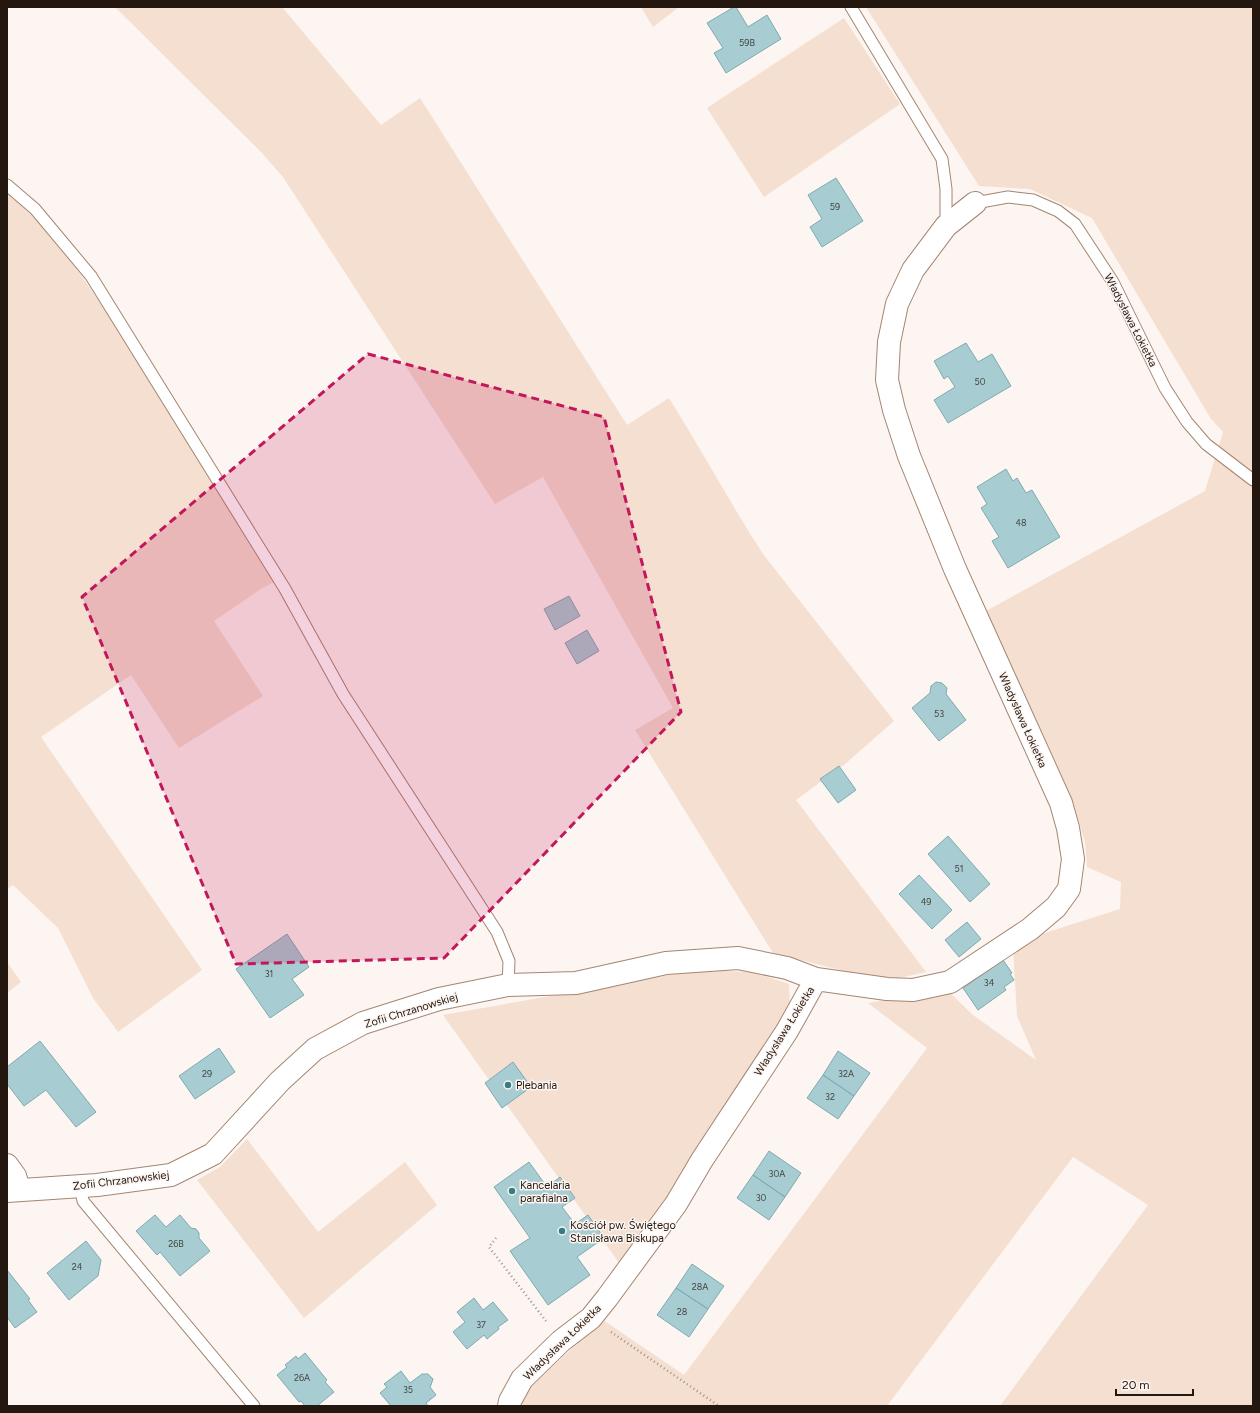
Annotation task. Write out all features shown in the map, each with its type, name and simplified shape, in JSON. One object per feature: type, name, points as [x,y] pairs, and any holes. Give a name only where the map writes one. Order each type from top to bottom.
[{"type":"street","name":"Władysława Łokietka","points":[[509,1406],[510,1401],[522,1379],[561,1341],[591,1318],[676,1204],[702,1160],[787,1031],[816,979],[887,989],[907,990],[950,982],[1030,929],[1056,907],[1069,890],[1073,859],[1068,828],[1061,803],[955,569],[909,456],[894,410],[887,380],[889,342],[897,304],[913,270],[946,226],[975,203]]},
{"type":"street","name":"Zofii Chrzanowskiej","points":[[13,1190],[98,1185],[171,1175],[213,1154],[280,1081],[315,1049],[363,1023],[439,999],[508,985],[576,983],[666,963],[738,958],[787,968],[816,979]]},
{"type":"street","points":[[7,1165],[15,1176],[13,1190]]},
{"type":"lane","points":[[851,7],[942,159],[946,189],[946,226]]},
{"type":"lane","points":[[7,185],[35,209],[91,276],[285,589],[343,694],[497,932],[509,961],[508,985]]},
{"type":"lane","name":"Władysława Łokietka","points":[[975,203],[1008,197],[1033,200],[1058,211],[1076,224],[1113,282],[1165,388],[1187,422],[1206,444],[1253,480]]},
{"type":"lane","points":[[80,1186],[84,1201],[254,1406]]},
{"type":"path","points":[[496,1238],[489,1248],[561,1341]]},
{"type":"path","points":[[591,1318],[720,1406]]},
{"type":"highlighted area","points":[[368,354],[604,417],[681,712],[444,958],[236,964],[82,597]]},
{"type":"shaded area","points":[[115,7],[282,7],[381,125],[420,98],[627,425],[669,398],[763,554],[894,721],[845,764],[796,800],[926,972],[899,978],[868,977],[773,953],[635,730],[673,708],[543,477],[495,504],[283,177],[262,153]]},
{"type":"shaded area","points":[[641,7],[679,7],[653,27]]},
{"type":"shaded area","points":[[866,7],[1253,7],[1253,1406],[1000,1406],[1148,1205],[1073,1157],[887,1406],[518,1406],[520,1396],[603,1320],[684,1375],[927,1048],[868,1003],[947,990],[973,1015],[1036,1060],[1017,1016],[1013,948],[1029,938],[1120,909],[1121,882],[1087,867],[1085,842],[1071,796],[986,611],[1205,491],[1223,432],[1211,419],[1092,218],[1030,189],[979,186]]},
{"type":"shaded area","points":[[844,18],[900,104],[764,197],[707,108]]},
{"type":"shaded area","points":[[7,192],[50,236],[87,284],[121,335],[274,582],[261,589],[214,621],[263,696],[179,748],[131,675],[41,737],[202,970],[118,1032],[93,998],[58,928],[13,885],[7,889]]},
{"type":"shaded area","points":[[7,962],[21,982],[7,993]]},
{"type":"shaded area","points":[[697,970],[752,972],[789,984],[790,1006],[622,1267],[443,1015]]},
{"type":"shaded area","points":[[247,1139],[318,1232],[405,1162],[437,1205],[304,1318],[197,1180],[220,1167]]},
{"type":"building","points":[[736,7],[748,27],[767,15],[781,39],[726,73],[714,53],[723,48],[707,23]]},
{"type":"building","points":[[836,178],[863,221],[822,247],[810,227],[822,219],[808,195]]},
{"type":"building","points":[[966,343],[978,362],[992,354],[1011,386],[948,423],[934,400],[955,387],[948,376],[944,379],[934,361]]},
{"type":"building","points":[[1006,469],[1013,481],[1017,478],[1026,493],[1032,490],[1060,537],[1008,568],[992,541],[999,537],[981,508],[987,504],[977,487]]},
{"type":"building","points":[[569,596],[580,616],[555,630],[544,609]]},
{"type":"building","points":[[587,630],[599,651],[577,664],[565,643]]},
{"type":"building","points":[[936,682],[942,683],[947,688],[946,694],[966,720],[939,741],[912,708],[930,693],[931,686]]},
{"type":"building","points":[[839,766],[856,790],[838,803],[820,779]]},
{"type":"building","points":[[948,836],[990,884],[970,902],[928,854]]},
{"type":"building","points":[[919,875],[952,910],[932,929],[899,894]]},
{"type":"building","points":[[967,922],[981,939],[959,957],[945,940]]},
{"type":"building","points":[[287,934],[309,967],[292,979],[304,995],[270,1018],[236,969]]},
{"type":"building","points":[[1003,960],[1012,973],[1010,974],[1014,980],[1004,987],[1006,990],[978,1010],[963,988]]},
{"type":"building","points":[[40,1041],[96,1112],[76,1127],[46,1090],[24,1106],[7,1084],[7,1067]]},
{"type":"building","points":[[219,1048],[235,1072],[195,1099],[179,1076]]},
{"type":"building","points":[[838,1051],[870,1073],[854,1096],[823,1075]]},
{"type":"building","name":"Plebania","points":[[513,1062],[531,1087],[502,1108],[485,1083]]},
{"type":"building","points":[[823,1075],[854,1096],[838,1119],[807,1098]]},
{"type":"building","points":[[769,1151],[801,1173],[785,1197],[753,1175]]},
{"type":"building","name":"Kościół pw. Świętego Stanisława Biskupa","points":[[529,1162],[547,1187],[560,1177],[575,1198],[562,1207],[575,1224],[588,1215],[604,1238],[577,1257],[590,1275],[548,1305],[510,1251],[530,1238],[494,1187]]},
{"type":"building","points":[[753,1175],[785,1197],[769,1220],[737,1198]]},
{"type":"building","points":[[155,1215],[166,1227],[180,1215],[191,1228],[196,1229],[199,1233],[199,1238],[210,1251],[180,1276],[160,1252],[157,1255],[136,1231]]},
{"type":"building","points":[[86,1241],[101,1260],[98,1276],[69,1300],[47,1273]]},
{"type":"building","points":[[692,1264],[724,1286],[708,1309],[676,1288]]},
{"type":"building","points":[[7,1270],[30,1299],[28,1300],[37,1312],[15,1328],[7,1317]]},
{"type":"building","points":[[676,1288],[708,1309],[689,1337],[657,1315]]},
{"type":"building","points":[[474,1298],[483,1310],[493,1302],[508,1320],[498,1327],[499,1329],[487,1339],[484,1335],[467,1349],[453,1332],[465,1322],[457,1312]]},
{"type":"building","points":[[305,1353],[327,1380],[325,1382],[334,1392],[317,1406],[305,1406],[301,1401],[299,1402],[277,1375],[287,1367],[285,1365],[296,1356],[298,1359]]},
{"type":"building","points":[[401,1371],[410,1383],[422,1374],[428,1374],[433,1379],[430,1387],[436,1395],[426,1403],[428,1406],[391,1406],[380,1393],[387,1387],[384,1384]]},
{"type":"place","name":"Plebania","points":[[508,1085]]},
{"type":"place","name":"Kancelaria parafialna","points":[[512,1191]]},
{"type":"place","name":"Kościół pw. Świętego Stanisława Biskupa","points":[[562,1231]]}]
